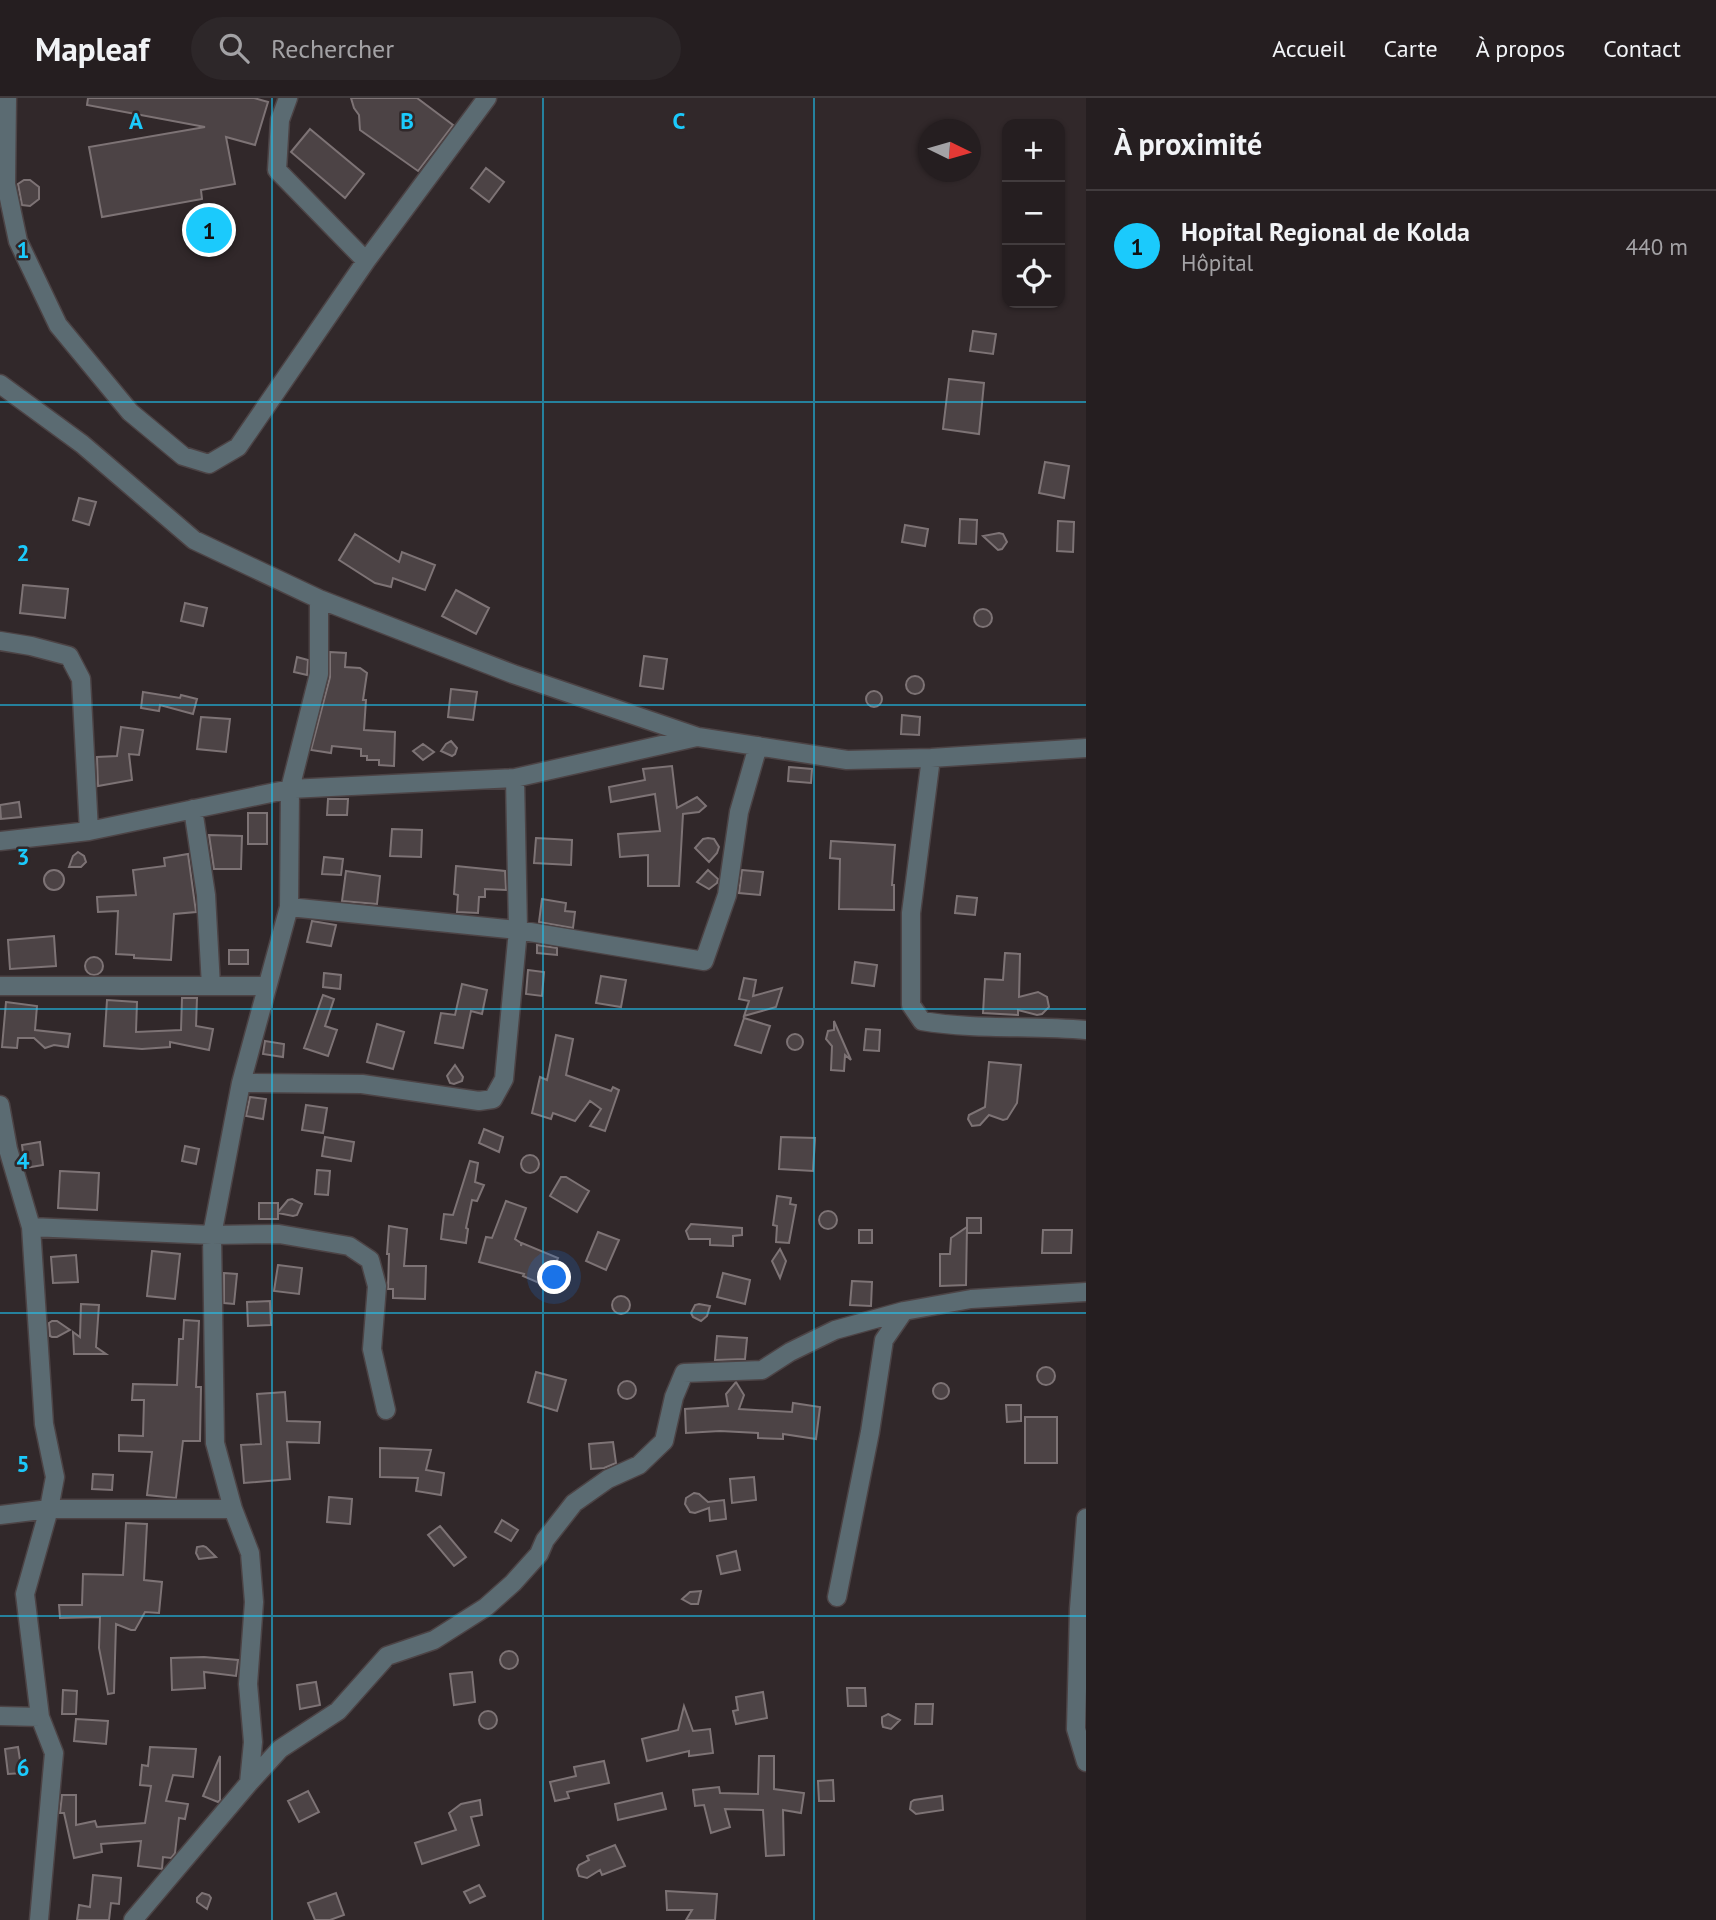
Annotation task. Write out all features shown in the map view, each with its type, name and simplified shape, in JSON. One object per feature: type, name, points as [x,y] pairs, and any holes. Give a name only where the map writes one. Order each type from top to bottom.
[{"type":"street","points":[[7,98],[6,184],[18,241],[58,325],[130,412],[184,456],[209,464],[238,447],[366,261],[487,98]]},
{"type":"street","points":[[288,98],[280,120],[277,170],[366,261]]},
{"type":"street","points":[[0,384],[82,444],[194,540],[319,599],[513,674],[698,737],[847,760],[930,758],[1086,748]]},
{"type":"street","points":[[249,1783],[253,1742],[248,1684],[254,1602],[250,1553],[233,1509],[215,1443],[212,1235],[240,1083],[289,907],[290,789],[319,674],[319,599]]},
{"type":"street","points":[[0,641],[69,656],[80,679],[89,831]]},
{"type":"street","points":[[0,841],[89,831],[290,789],[515,778],[698,737]]},
{"type":"street","points":[[289,907],[518,930],[704,961],[727,895],[739,812],[758,746]]},
{"type":"street","points":[[930,758],[911,913],[911,1005],[922,1021],[945,1025],[1045,1026],[1086,1030]]},
{"type":"street","points":[[240,1083],[362,1084],[479,1101],[493,1099],[504,1079],[518,930],[515,778]]},
{"type":"street","points":[[193,809],[206,895],[211,986]]},
{"type":"street","points":[[0,986],[267,986]]},
{"type":"street","points":[[0,1105],[4,1148],[31,1227],[44,1423],[55,1477],[49,1509],[25,1594],[40,1717],[54,1753],[39,1920]]},
{"type":"street","points":[[31,1227],[212,1235],[279,1234],[349,1246],[370,1260],[377,1286],[372,1349],[386,1410]]},
{"type":"street","points":[[133,1920],[280,1749],[338,1711],[387,1656],[434,1640],[486,1607],[540,1554],[545,1540],[574,1503],[608,1479],[639,1465],[664,1441],[674,1397],[684,1373],[762,1370],[790,1352],[835,1330],[904,1311],[971,1299],[1086,1292]]},
{"type":"street","points":[[837,1597],[870,1432],[884,1340],[904,1311]]},
{"type":"street","points":[[0,1516],[49,1509],[233,1509]]},
{"type":"street","points":[[1086,1518],[1079,1609],[1076,1729],[1086,1762]]},
{"type":"street","points":[[0,1716],[40,1717]]},
{"type":"building","points":[[88,98],[254,98],[268,102],[255,145],[226,137],[235,184],[201,190],[202,199],[102,217],[89,147],[205,127],[87,105]]},
{"type":"building","points":[[351,98],[417,98],[453,125],[418,171],[360,130],[359,115]]},
{"type":"building","points":[[310,129],[364,174],[345,198],[291,152]]},
{"type":"building","points":[[486,168],[504,182],[489,202],[471,188]]},
{"type":"building","points":[[30,180],[39,187],[39,199],[30,206],[22,205],[18,184]]},
{"type":"building","points":[[973,331],[996,334],[993,354],[970,351]]},
{"type":"building","points":[[949,379],[984,383],[979,434],[943,429]]},
{"type":"building","points":[[1045,462],[1069,466],[1064,498],[1039,493]]},
{"type":"building","points":[[79,498],[96,502],[89,525],[73,520]]},
{"type":"building","points":[[960,519],[977,520],[976,544],[959,543]]},
{"type":"building","points":[[1058,521],[1074,522],[1073,552],[1057,551]]},
{"type":"building","points":[[905,525],[928,529],[925,546],[902,542]]},
{"type":"building","points":[[355,534],[399,562],[402,552],[435,565],[425,590],[393,578],[391,587],[375,583],[339,560]]},
{"type":"building","points":[[1003,534],[1007,542],[998,550],[983,536]]},
{"type":"building","points":[[23,585],[68,589],[65,618],[20,613]]},
{"type":"building","points":[[456,590],[489,608],[476,634],[442,616]]},
{"type":"building","points":[[185,603],[207,608],[203,626],[181,621]]},
{"type":"building","points":[[983,609],[989,612],[992,618],[989,624],[983,627],[977,624],[974,618],[977,612]]},
{"type":"building","points":[[330,652],[346,653],[345,667],[360,668],[367,673],[363,700],[366,700],[364,730],[395,732],[394,766],[379,765],[379,760],[367,760],[367,756],[361,756],[361,749],[332,746],[331,753],[311,750],[330,677]]},
{"type":"building","points":[[644,656],[667,659],[663,689],[640,686]]},
{"type":"building","points":[[297,657],[308,660],[307,675],[294,672]]},
{"type":"building","points":[[911,676],[919,676],[924,685],[922,692],[911,694],[906,689],[906,681]]},
{"type":"building","points":[[451,689],[477,692],[473,720],[448,717]]},
{"type":"building","points":[[874,691],[880,693],[880,705],[874,707],[868,705],[866,699],[868,693]]},
{"type":"building","points":[[143,692],[197,699],[193,714],[160,705],[159,711],[141,708]]},
{"type":"building","points":[[902,715],[920,717],[919,735],[901,734]]},
{"type":"building","points":[[201,717],[230,719],[226,752],[197,749]]},
{"type":"building","points":[[121,727],[143,730],[139,755],[129,754],[132,780],[98,786],[97,757],[117,756]]},
{"type":"building","points":[[451,741],[457,748],[452,756],[441,751]]},
{"type":"building","points":[[423,744],[434,752],[423,760],[413,751]]},
{"type":"building","points":[[672,766],[677,808],[697,797],[706,806],[699,812],[683,814],[679,886],[648,886],[648,855],[620,857],[618,834],[660,831],[655,794],[611,802],[609,787],[645,780],[643,769]]},
{"type":"building","points":[[789,767],[812,769],[811,783],[788,781]]},
{"type":"building","points":[[328,799],[348,799],[347,815],[327,815]]},
{"type":"building","points":[[19,802],[21,817],[1,819],[0,805]]},
{"type":"building","points":[[248,813],[267,813],[267,844],[248,844]]},
{"type":"building","points":[[392,829],[422,830],[421,857],[390,856]]},
{"type":"building","points":[[209,835],[242,836],[241,869],[214,869]]},
{"type":"building","points":[[536,838],[572,840],[571,865],[534,863]]},
{"type":"building","points":[[703,839],[714,839],[719,847],[709,862],[695,848]]},
{"type":"building","points":[[831,841],[895,845],[892,885],[894,910],[839,909],[840,859],[830,858]]},
{"type":"building","points":[[78,852],[84,856],[86,862],[81,867],[69,867],[73,856]]},
{"type":"building","points":[[188,854],[196,912],[174,914],[171,960],[116,954],[118,911],[98,912],[97,897],[136,895],[133,870],[165,866],[164,858]]},
{"type":"building","points":[[324,857],[343,859],[341,875],[322,874]]},
{"type":"building","points":[[456,866],[505,871],[506,890],[485,889],[485,897],[479,897],[478,913],[457,912],[458,895],[454,894]]},
{"type":"building","points":[[54,870],[61,873],[64,880],[61,887],[54,890],[47,887],[44,880],[47,873]]},
{"type":"building","points":[[708,870],[718,879],[709,889],[697,882]]},
{"type":"building","points":[[742,870],[763,872],[760,895],[739,893]]},
{"type":"building","points":[[346,871],[380,876],[377,904],[342,901]]},
{"type":"building","points":[[957,896],[977,898],[975,915],[955,913]]},
{"type":"building","points":[[542,899],[566,903],[565,911],[575,912],[573,928],[539,922]]},
{"type":"building","points":[[312,921],[336,925],[331,946],[307,942]]},
{"type":"building","points":[[54,936],[56,966],[10,969],[8,940]]},
{"type":"building","points":[[537,945],[557,948],[557,955],[537,953]]},
{"type":"building","points":[[229,950],[248,950],[248,964],[229,964]]},
{"type":"building","points":[[1005,953],[1020,954],[1019,997],[1038,992],[1047,997],[1049,1007],[1042,1014],[1018,1010],[1018,1015],[983,1013],[985,979],[1003,980]]},
{"type":"building","points":[[94,957],[100,960],[103,966],[100,972],[94,975],[88,972],[85,966],[88,960]]},
{"type":"building","points":[[855,962],[877,965],[874,986],[852,983]]},
{"type":"building","points":[[528,970],[544,972],[542,996],[526,994]]},
{"type":"building","points":[[324,973],[341,975],[340,989],[323,987]]},
{"type":"building","points":[[601,976],[626,980],[621,1007],[596,1003]]},
{"type":"building","points":[[744,978],[756,980],[753,996],[782,988],[776,1007],[744,1016],[749,1001],[739,999]]},
{"type":"building","points":[[462,984],[487,990],[482,1014],[471,1011],[463,1048],[435,1043],[441,1013],[455,1015]]},
{"type":"building","points":[[323,995],[334,999],[325,1026],[337,1030],[328,1056],[304,1048]]},
{"type":"building","points":[[182,998],[197,998],[196,1026],[213,1029],[209,1050],[170,1042],[170,1047],[142,1049],[104,1046],[107,1000],[137,1002],[136,1032],[181,1030]]},
{"type":"building","points":[[6,1002],[37,1006],[35,1030],[70,1034],[68,1047],[54,1045],[45,1048],[34,1038],[18,1038],[17,1048],[2,1047]]},
{"type":"building","points":[[744,1018],[770,1026],[761,1053],[735,1045]]},
{"type":"building","points":[[834,1021],[851,1060],[845,1055],[844,1071],[831,1070],[832,1046],[826,1039],[828,1031],[834,1030]]},
{"type":"building","points":[[377,1024],[404,1032],[393,1069],[367,1062]]},
{"type":"building","points":[[866,1029],[880,1030],[879,1051],[864,1050]]},
{"type":"building","points":[[795,1034],[803,1042],[795,1050],[787,1042]]},
{"type":"building","points":[[556,1035],[573,1039],[566,1075],[611,1091],[613,1087],[619,1090],[605,1131],[590,1126],[601,1109],[590,1101],[575,1121],[553,1113],[551,1119],[532,1113],[540,1077],[547,1080]]},
{"type":"building","points":[[265,1041],[284,1044],[283,1057],[263,1054]]},
{"type":"building","points":[[989,1062],[1021,1065],[1017,1103],[1007,1119],[989,1115],[980,1125],[972,1126],[969,1115],[985,1107]]},
{"type":"building","points":[[455,1065],[463,1077],[462,1081],[454,1084],[450,1083],[447,1076]]},
{"type":"building","points":[[250,1097],[266,1099],[263,1119],[246,1116]]},
{"type":"building","points":[[306,1105],[327,1108],[323,1133],[302,1130]]},
{"type":"building","points":[[484,1129],[503,1137],[499,1152],[479,1143]]},
{"type":"building","points":[[325,1137],[354,1142],[351,1161],[322,1156]]},
{"type":"building","points":[[781,1137],[815,1138],[813,1171],[779,1169]]},
{"type":"building","points":[[40,1142],[43,1165],[25,1168],[22,1145]]},
{"type":"building","points":[[185,1146],[199,1149],[196,1164],[182,1161]]},
{"type":"building","points":[[530,1155],[536,1158],[539,1164],[536,1170],[530,1173],[524,1170],[521,1164],[524,1158]]},
{"type":"building","points":[[470,1161],[478,1163],[475,1182],[484,1185],[477,1201],[472,1200],[466,1243],[441,1239],[444,1214],[453,1215]]},
{"type":"building","points":[[317,1170],[330,1171],[328,1195],[315,1194]]},
{"type":"building","points":[[60,1171],[99,1173],[97,1210],[58,1208]]},
{"type":"building","points":[[561,1177],[566,1177],[589,1191],[577,1212],[550,1196]]},
{"type":"building","points":[[777,1196],[791,1198],[790,1204],[796,1205],[789,1243],[776,1242],[777,1226],[773,1225]]},
{"type":"building","points":[[292,1199],[302,1204],[297,1215],[278,1213],[278,1219],[259,1219],[259,1203],[278,1203],[278,1212]]},
{"type":"building","points":[[506,1201],[526,1208],[515,1239],[521,1246],[522,1243],[558,1258],[546,1286],[523,1276],[524,1274],[479,1262],[486,1237],[492,1238]]},
{"type":"building","points":[[824,1211],[832,1211],[837,1220],[835,1227],[824,1229],[819,1224],[819,1216]]},
{"type":"building","points":[[967,1218],[981,1218],[981,1233],[967,1233]]},
{"type":"building","points":[[691,1224],[742,1228],[742,1235],[733,1236],[733,1246],[710,1245],[710,1239],[689,1239],[686,1231]]},
{"type":"building","points":[[389,1226],[407,1229],[404,1266],[426,1266],[425,1299],[393,1298],[393,1289],[388,1289]]},
{"type":"building","points":[[967,1227],[966,1285],[940,1286],[940,1254],[950,1254],[951,1238]]},
{"type":"building","points":[[859,1230],[872,1230],[872,1243],[859,1243]]},
{"type":"building","points":[[1043,1230],[1072,1230],[1071,1253],[1042,1253]]},
{"type":"building","points":[[598,1232],[619,1240],[606,1270],[586,1261]]},
{"type":"building","points":[[780,1249],[786,1261],[780,1278],[772,1261]]},
{"type":"building","points":[[152,1251],[180,1254],[175,1299],[147,1296]]},
{"type":"building","points":[[76,1255],[78,1282],[53,1283],[51,1257]]},
{"type":"building","points":[[278,1265],[302,1268],[299,1294],[274,1291]]},
{"type":"building","points":[[224,1273],[237,1274],[234,1304],[224,1303]]},
{"type":"building","points":[[723,1273],[750,1280],[745,1304],[717,1297]]},
{"type":"building","points":[[852,1281],[872,1282],[871,1306],[850,1305]]},
{"type":"building","points":[[621,1296],[627,1299],[630,1305],[627,1311],[621,1314],[615,1311],[612,1305],[615,1299]]},
{"type":"building","points":[[270,1301],[271,1325],[248,1326],[247,1302]]},
{"type":"building","points":[[81,1304],[99,1305],[96,1347],[106,1354],[74,1354],[73,1332],[80,1337]]},
{"type":"building","points":[[695,1305],[710,1306],[707,1316],[701,1321],[691,1313]]},
{"type":"building","points":[[184,1320],[199,1321],[196,1387],[201,1387],[200,1441],[183,1441],[176,1498],[147,1495],[152,1452],[119,1451],[119,1435],[143,1436],[144,1400],[132,1400],[133,1384],[177,1385],[179,1339],[183,1339]]},
{"type":"building","points":[[57,1321],[70,1330],[57,1337],[50,1336],[49,1323]]},
{"type":"building","points":[[717,1336],[747,1338],[745,1359],[715,1360]]},
{"type":"building","points":[[1046,1367],[1052,1370],[1055,1376],[1052,1382],[1046,1385],[1040,1382],[1037,1376],[1040,1370]]},
{"type":"building","points":[[536,1372],[566,1380],[557,1411],[528,1402]]},
{"type":"building","points":[[623,1381],[631,1381],[636,1390],[634,1397],[623,1399],[618,1394],[618,1386]]},
{"type":"building","points":[[736,1382],[744,1395],[739,1409],[792,1412],[793,1403],[820,1407],[816,1439],[783,1434],[783,1439],[758,1438],[758,1433],[720,1431],[686,1433],[685,1409],[728,1406],[726,1394]]},
{"type":"building","points":[[938,1383],[944,1383],[949,1391],[947,1397],[938,1399],[933,1394],[933,1388]]},
{"type":"building","points":[[285,1392],[287,1421],[320,1422],[319,1443],[287,1442],[290,1479],[244,1483],[241,1445],[261,1444],[257,1394]]},
{"type":"building","points":[[1006,1405],[1021,1405],[1021,1421],[1007,1422]]},
{"type":"building","points":[[1025,1417],[1057,1417],[1057,1463],[1025,1463]]},
{"type":"building","points":[[613,1442],[616,1463],[591,1469],[589,1444]]},
{"type":"building","points":[[380,1448],[431,1450],[426,1470],[444,1473],[441,1495],[416,1491],[418,1478],[380,1477]]},
{"type":"building","points":[[93,1474],[113,1475],[112,1490],[92,1489]]},
{"type":"building","points":[[754,1477],[756,1500],[732,1503],[730,1479]]},
{"type":"building","points":[[694,1493],[708,1502],[724,1500],[726,1519],[710,1521],[709,1508],[690,1512],[685,1504],[686,1498]]},
{"type":"building","points":[[329,1497],[352,1499],[350,1524],[327,1522]]},
{"type":"building","points":[[502,1520],[518,1530],[511,1541],[495,1532]]},
{"type":"building","points":[[126,1523],[147,1524],[144,1580],[162,1582],[159,1613],[145,1612],[135,1630],[116,1624],[114,1693],[108,1694],[99,1648],[100,1617],[60,1618],[59,1605],[82,1605],[83,1574],[123,1575]]},
{"type":"building","points":[[440,1526],[466,1557],[454,1566],[428,1535]]},
{"type":"building","points":[[203,1546],[216,1557],[199,1559],[197,1547]]},
{"type":"building","points":[[736,1551],[740,1570],[721,1574],[717,1556]]},
{"type":"building","points":[[701,1591],[698,1604],[682,1599],[690,1592]]},
{"type":"building","points":[[509,1651],[515,1654],[518,1660],[515,1666],[509,1669],[503,1666],[500,1660],[503,1654]]},
{"type":"building","points":[[171,1658],[238,1660],[236,1676],[204,1672],[205,1688],[172,1690]]},
{"type":"building","points":[[472,1672],[475,1702],[454,1705],[450,1674]]},
{"type":"building","points":[[316,1682],[320,1705],[300,1709],[297,1685]]},
{"type":"building","points":[[847,1688],[865,1688],[866,1706],[848,1706]]},
{"type":"building","points":[[63,1690],[77,1691],[76,1714],[62,1714]]},
{"type":"building","points":[[763,1692],[767,1718],[736,1724],[733,1711],[738,1710],[736,1697]]},
{"type":"building","points":[[916,1704],[933,1704],[932,1724],[915,1724]]},
{"type":"building","points":[[684,1706],[693,1731],[710,1729],[713,1753],[689,1756],[689,1751],[647,1761],[642,1739],[678,1730]]},
{"type":"building","points":[[484,1711],[492,1711],[497,1720],[495,1727],[484,1729],[479,1724],[479,1716]]},
{"type":"building","points":[[888,1714],[900,1720],[891,1729],[883,1727],[882,1723],[882,1717]]},
{"type":"building","points":[[76,1719],[108,1721],[106,1744],[74,1741]]},
{"type":"building","points":[[18,1747],[22,1773],[8,1774],[5,1749]]},
{"type":"building","points":[[150,1747],[196,1749],[193,1777],[173,1775],[166,1801],[188,1804],[185,1819],[179,1818],[175,1853],[171,1858],[163,1857],[162,1869],[138,1866],[141,1841],[101,1844],[102,1852],[74,1858],[64,1813],[60,1813],[62,1795],[76,1795],[76,1825],[95,1821],[97,1827],[145,1823],[151,1786],[140,1785],[142,1765],[148,1766]]},
{"type":"building","points":[[220,1756],[220,1800],[218,1802],[203,1796]]},
{"type":"building","points":[[759,1756],[774,1756],[774,1789],[804,1793],[801,1813],[783,1810],[784,1855],[766,1856],[763,1810],[725,1809],[730,1827],[711,1833],[704,1805],[695,1806],[693,1790],[719,1787],[720,1793],[758,1794]]},
{"type":"building","points":[[604,1761],[609,1783],[567,1792],[569,1798],[555,1801],[550,1782],[576,1776],[574,1767]]},
{"type":"building","points":[[833,1780],[834,1801],[819,1801],[818,1781]]},
{"type":"building","points":[[308,1791],[319,1812],[299,1822],[288,1801]]},
{"type":"building","points":[[662,1793],[666,1809],[618,1820],[615,1804]]},
{"type":"building","points":[[942,1796],[943,1810],[916,1814],[910,1809],[914,1800]]},
{"type":"building","points":[[480,1800],[482,1815],[471,1817],[479,1845],[422,1864],[415,1843],[456,1830],[449,1813],[461,1804]]},
{"type":"building","points":[[615,1845],[625,1866],[602,1875],[600,1870],[587,1878],[579,1876],[577,1869],[589,1860],[587,1856]]},
{"type":"building","points":[[93,1875],[121,1878],[119,1904],[111,1903],[109,1920],[77,1920],[79,1905],[90,1907]]},
{"type":"building","points":[[479,1885],[485,1896],[470,1903],[464,1892]]},
{"type":"building","points":[[666,1891],[717,1894],[715,1920],[686,1920],[692,1910],[667,1910]]},
{"type":"building","points":[[202,1893],[211,1898],[207,1909],[197,1902]]},
{"type":"building","points":[[336,1893],[344,1915],[330,1920],[315,1920],[308,1903]]},
{"type":"place","name":"Hopital Regional de Kolda","points":[[209,230]]}]
